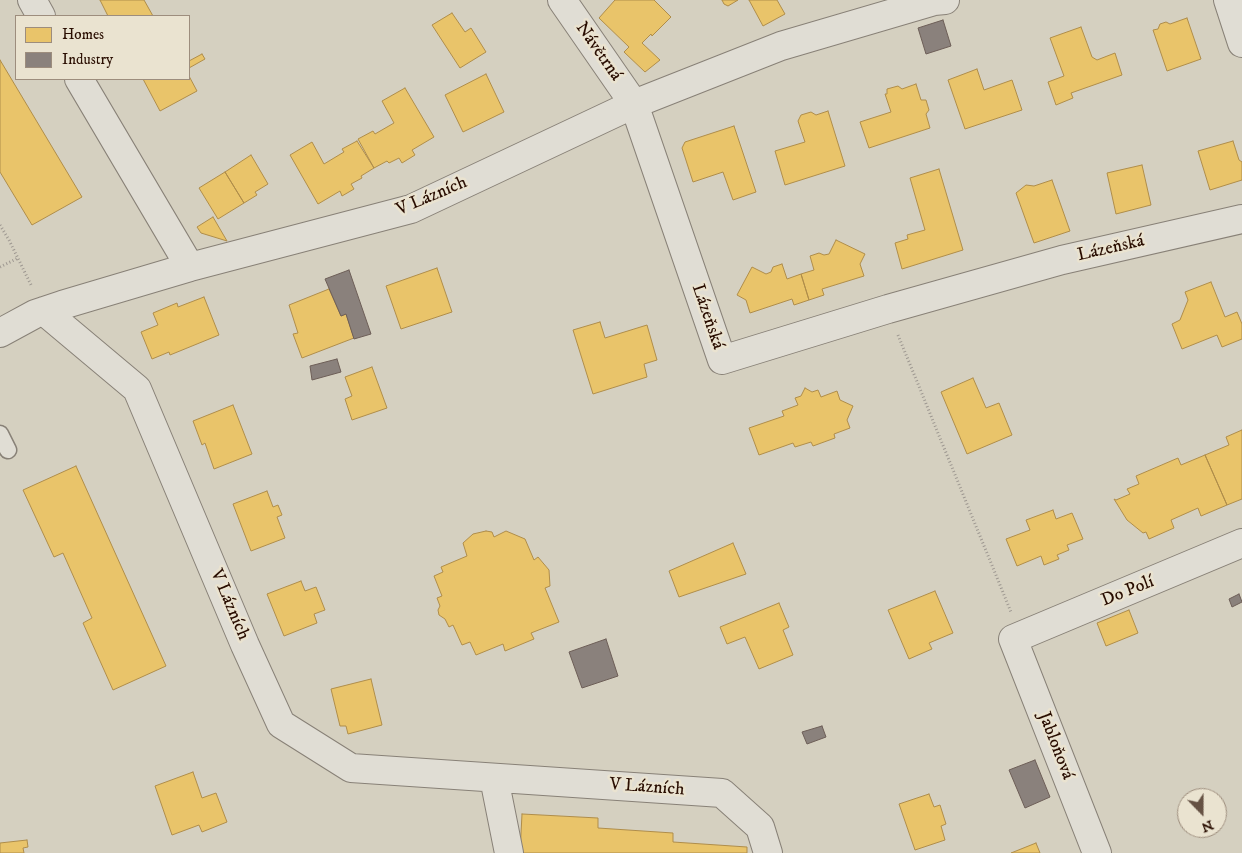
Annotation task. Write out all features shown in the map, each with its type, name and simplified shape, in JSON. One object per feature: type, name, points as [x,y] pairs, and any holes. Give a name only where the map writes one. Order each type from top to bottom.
[{"type":"street","points":[[32,0],[40,15]]},
{"type":"street","name":"Návětrná","points":[[562,0],[634,104]]},
{"type":"street","points":[[634,104],[781,46],[934,1],[945,0]]},
{"type":"street","points":[[1228,0],[1242,43]]},
{"type":"street","points":[[79,80],[190,266]]},
{"type":"street","name":"V Lázních","points":[[0,333],[44,311],[190,266],[411,209],[634,104]]},
{"type":"street","name":"Lázeňská","points":[[634,104],[722,360],[888,309],[1062,260],[1242,219]]},
{"type":"street","name":"V Lázních","points":[[44,311],[138,390],[245,645],[281,724],[351,768],[722,793],[760,827],[768,853]]},
{"type":"street","name":"Do Polí","points":[[1017,637],[1242,544]]},
{"type":"street","name":"Jabloňová","points":[[1017,637],[1097,853]]},
{"type":"street","points":[[494,778],[509,853]]},
{"type":"lane","points":[[0,434],[8,450]]},
{"type":"path","points":[[0,225],[44,311]]},
{"type":"path","points":[[0,267],[18,258]]},
{"type":"path","points":[[888,309],[1017,637]]},
{"type":"building: Homes","points":[[100,0],[144,0],[152,15],[108,15]]},
{"type":"building: Homes","points":[[615,0],[654,0],[671,17],[642,43],[660,60],[645,72],[624,52],[629,47],[599,18]]},
{"type":"building: Homes","points":[[722,0],[738,0],[728,6]]},
{"type":"building: Homes","points":[[749,0],[777,0],[785,14],[763,26]]},
{"type":"building: Homes","points":[[452,13],[465,32],[471,28],[486,52],[460,68],[432,25]]},
{"type":"building: Homes","points":[[1187,18],[1201,59],[1167,71],[1153,30],[1158,29],[1160,24],[1166,22],[1170,24]]},
{"type":"building: Homes","points":[[1081,27],[1092,57],[1097,60],[1115,53],[1122,75],[1071,93],[1073,98],[1056,105],[1048,82],[1064,76],[1050,38]]},
{"type":"building: Homes","points":[[202,54],[205,59],[190,67],[190,60]]},
{"type":"building: Homes","points":[[0,60],[82,197],[32,225],[0,172]]},
{"type":"building: Homes","points":[[977,69],[984,90],[1012,80],[1022,110],[965,129],[948,80]]},
{"type":"building: Homes","points":[[486,74],[504,112],[463,132],[445,95]]},
{"type":"building: Homes","points":[[190,78],[197,91],[160,111],[144,80],[190,80]]},
{"type":"building: Homes","points":[[916,84],[921,100],[926,100],[929,110],[926,114],[930,128],[869,148],[860,122],[891,112],[885,94],[887,94],[887,89],[898,86],[902,89]]},
{"type":"building: Homes","points":[[405,88],[434,137],[412,150],[415,155],[402,163],[399,158],[389,163],[387,161],[374,168],[358,139],[373,131],[375,134],[394,123],[382,101]]},
{"type":"building: Homes","points":[[828,111],[845,166],[785,185],[775,151],[805,142],[798,121],[801,115],[811,112],[816,115]]},
{"type":"building: Homes","points":[[734,126],[756,192],[733,200],[723,172],[693,182],[682,148],[685,142]]},
{"type":"building: Homes","points":[[357,141],[374,168],[351,184],[354,189],[342,196],[340,191],[318,204],[290,155],[312,142],[324,164],[344,152],[342,149]]},
{"type":"building: Homes","points":[[1233,141],[1239,160],[1242,162],[1242,180],[1210,190],[1198,151]]},
{"type":"building: Homes","points":[[251,155],[268,184],[255,192],[257,195],[244,203],[225,172]]},
{"type":"building: Homes","points":[[1142,165],[1151,205],[1116,214],[1107,173]]},
{"type":"building: Homes","points":[[939,169],[963,250],[902,269],[895,243],[908,239],[907,235],[925,230],[910,178]]},
{"type":"building: Homes","points":[[225,172],[244,203],[218,219],[199,188]]},
{"type":"building: Homes","points":[[1052,180],[1070,231],[1034,243],[1016,193],[1026,185],[1034,186]]},
{"type":"building: Homes","points":[[213,217],[227,241],[201,233],[197,227]]},
{"type":"building: Homes","points":[[836,240],[865,254],[860,264],[864,276],[822,289],[824,295],[809,300],[801,274],[814,270],[810,256],[819,253],[829,254]]},
{"type":"building: Homes","points":[[782,264],[787,279],[801,274],[809,300],[794,305],[792,299],[750,313],[746,300],[737,295],[752,267],[766,274],[771,272],[773,267]]},
{"type":"building: Homes","points":[[437,268],[452,312],[401,329],[386,286]]},
{"type":"building: Homes","points":[[1211,282],[1225,317],[1237,312],[1242,324],[1242,339],[1222,347],[1217,335],[1182,349],[1172,324],[1180,320],[1188,300],[1185,292]]},
{"type":"building: Homes","points":[[329,289],[341,316],[346,314],[354,338],[302,358],[293,334],[298,333],[289,305]]},
{"type":"building: Homes","points":[[204,297],[219,335],[170,355],[169,352],[152,359],[141,332],[158,325],[153,313],[177,303],[178,307]]},
{"type":"building: Homes","points":[[600,322],[605,338],[647,325],[657,360],[644,364],[647,377],[593,394],[573,330]]},
{"type":"building: Homes","points":[[372,367],[387,408],[352,420],[345,399],[352,396],[345,377]]},
{"type":"building: Homes","points":[[973,378],[986,408],[999,403],[1012,435],[967,454],[941,392]]},
{"type":"building: Homes","points":[[805,388],[812,392],[818,390],[821,397],[837,391],[840,400],[853,406],[847,420],[850,428],[834,434],[835,438],[813,446],[811,442],[795,447],[793,443],[759,455],[749,428],[784,416],[782,411],[798,405],[795,398],[801,396]]},
{"type":"building: Homes","points":[[233,405],[252,454],[214,469],[205,443],[202,445],[193,421]]},
{"type":"building: Homes","points":[[1242,430],[1242,499],[1227,505],[1205,455],[1229,445],[1226,437]]},
{"type":"building: Homes","points":[[1205,455],[1227,505],[1201,516],[1198,508],[1171,520],[1174,528],[1149,539],[1146,532],[1143,533],[1127,520],[1114,499],[1116,500],[1130,494],[1127,489],[1139,484],[1136,476],[1178,458],[1181,465]]},
{"type":"building: Homes","points":[[76,466],[166,666],[113,690],[83,623],[92,618],[63,553],[54,557],[23,490]]},
{"type":"building: Homes","points":[[267,491],[273,507],[278,505],[282,515],[277,517],[285,538],[251,551],[233,504]]},
{"type":"building: Homes","points":[[1053,510],[1056,519],[1072,513],[1083,539],[1067,545],[1069,550],[1057,555],[1059,559],[1044,565],[1041,556],[1017,566],[1006,539],[1030,530],[1026,520]]},
{"type":"building: Homes","points":[[486,531],[492,532],[494,537],[506,531],[525,539],[534,560],[538,557],[549,570],[550,586],[545,588],[559,622],[531,633],[534,639],[505,651],[503,644],[476,655],[470,642],[462,645],[453,625],[449,627],[445,619],[439,615],[438,610],[440,606],[437,598],[442,596],[434,576],[443,572],[441,567],[467,556],[463,543],[473,534]]},
{"type":"building: Homes","points":[[733,543],[746,574],[679,597],[669,571]]},
{"type":"building: Homes","points":[[301,581],[305,591],[316,587],[325,610],[314,614],[317,623],[284,636],[267,594]]},
{"type":"building: Homes","points":[[935,591],[953,633],[929,643],[932,649],[909,659],[888,610]]},
{"type":"building: Homes","points":[[779,603],[789,627],[783,630],[793,655],[759,669],[745,637],[727,644],[720,627]]},
{"type":"building: Homes","points":[[1129,610],[1138,633],[1106,646],[1097,623]]},
{"type":"building: Homes","points":[[371,679],[382,725],[348,734],[346,726],[340,726],[331,689]]},
{"type":"building: Homes","points":[[193,772],[202,798],[216,793],[227,822],[202,832],[199,825],[172,835],[155,786]]},
{"type":"building: Homes","points":[[929,794],[934,807],[940,805],[946,824],[941,826],[945,840],[915,850],[899,804]]},
{"type":"building: Homes","points":[[522,814],[598,818],[598,828],[673,833],[673,842],[747,847],[747,853],[520,853]]},
{"type":"building: Homes","points":[[27,840],[28,847],[23,848],[24,853],[0,853],[0,843]]},
{"type":"building: Homes","points":[[1036,843],[1040,853],[1011,853]]},
{"type":"building: Industry","points":[[943,20],[951,46],[926,54],[918,28]]},
{"type":"building: Industry","points":[[349,270],[371,334],[354,339],[346,314],[341,316],[325,279]]},
{"type":"building: Industry","points":[[337,359],[341,372],[312,380],[310,366]]},
{"type":"building: Industry","points":[[1239,594],[1242,602],[1232,607],[1229,599]]},
{"type":"building: Industry","points":[[606,639],[618,676],[582,688],[569,652]]},
{"type":"building: Industry","points":[[822,726],[826,737],[807,744],[802,732]]},
{"type":"building: Industry","points":[[1035,760],[1050,797],[1025,808],[1009,770]]}]
